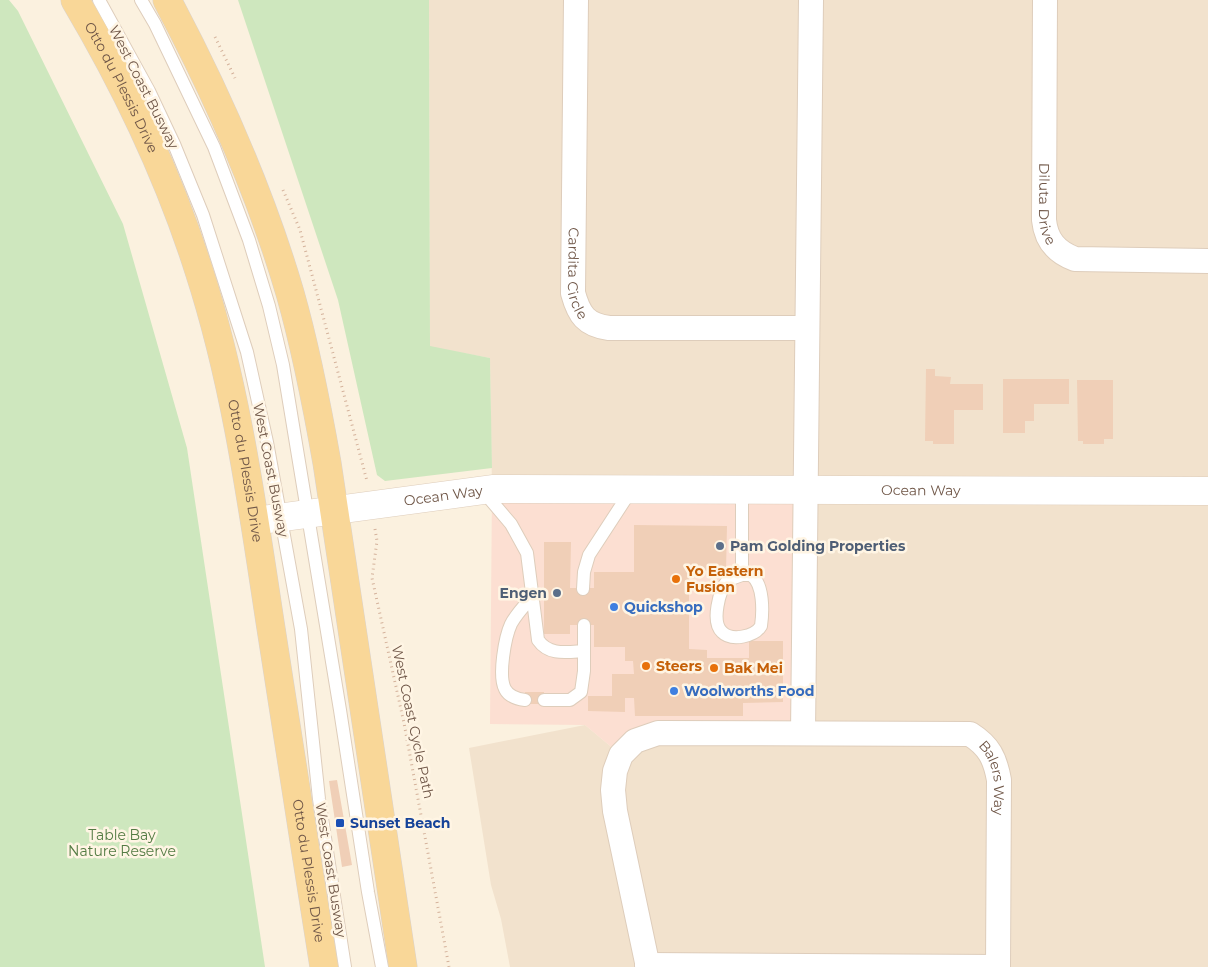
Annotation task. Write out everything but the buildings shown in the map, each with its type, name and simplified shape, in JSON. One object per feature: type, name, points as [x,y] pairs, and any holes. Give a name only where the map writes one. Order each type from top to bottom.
[{"type":"main road","name":"Otto du Plessis Drive","points":[[75,0],[130,99],[160,164],[190,244],[215,326],[231,388],[255,521],[324,967]]},
{"type":"main road","points":[[167,0],[207,77],[235,140],[266,220],[290,294],[316,403],[403,967]]},
{"type":"street","name":"Cardita Circle","points":[[576,0],[573,293],[581,313],[588,322],[596,326],[609,328],[808,328]]},
{"type":"street","points":[[803,733],[811,0]]},
{"type":"street","name":"Diluta Drive","points":[[1045,0],[1044,220],[1049,240],[1059,252],[1075,260],[1208,261]]},
{"type":"street","name":"Ocean Way","points":[[255,521],[482,490],[742,489],[1208,492]]},
{"type":"street","name":"Balers Way","points":[[647,966],[613,790],[615,771],[621,755],[635,741],[658,733],[803,733],[970,734],[982,742],[991,752],[996,763],[999,780],[998,967]]},
{"type":"street","points":[[647,966],[998,967]]},
{"type":"lane","name":"West Coast Busway","points":[[99,0],[149,91],[203,215],[247,352],[295,516],[340,710],[368,892],[382,967]]},
{"type":"lane","name":"West Coast Busway","points":[[141,0],[156,24],[214,147],[249,240],[283,364],[295,516],[301,629],[320,799],[346,967]]},
{"type":"lane","points":[[583,589],[584,572],[590,555],[632,489]]},
{"type":"lane","points":[[742,489],[742,575]]},
{"type":"lane","points":[[482,490],[519,536],[527,553],[537,635],[541,644],[552,651],[584,651]]},
{"type":"lane","points":[[742,575],[751,575],[758,584],[762,606],[761,626],[755,632],[746,636],[729,636],[720,631],[718,624],[719,595],[728,580],[742,575]]},
{"type":"lane","points":[[525,700],[512,696],[505,689],[503,683],[503,660],[511,625],[533,596]]},
{"type":"lane","points":[[544,700],[570,700],[578,696],[584,682],[584,625]]},
{"type":"path","name":"West Coast Cycle Path","points":[[377,542],[372,578],[404,722],[448,967]]},
{"type":"shaded area","points":[[429,0],[1208,0],[1208,967],[510,967],[501,919],[491,885],[469,748],[585,725],[621,755],[492,489],[490,358],[430,347]]},
{"type":"shaded area","points":[[492,489],[805,490],[803,733],[658,733],[621,755],[585,725],[490,724]]},
{"type":"green space","name":"Table Bay Nature Reserve","points":[[0,0],[9,0],[18,11],[123,224],[187,448],[265,967],[0,967]]},
{"type":"green space","points":[[238,0],[429,0],[430,346],[490,358],[492,468],[385,481],[377,475],[338,300]]},
{"type":"place","name":"Pam Golding Properties","points":[[720,546]]},
{"type":"place","name":"Yo Eastern Fusion","points":[[676,579]]},
{"type":"place","name":"Engen","points":[[557,593]]},
{"type":"place","name":"Quickshop","points":[[614,607]]},
{"type":"place","name":"Steers","points":[[646,666]]},
{"type":"place","name":"Bak Mei","points":[[714,668]]},
{"type":"place","name":"Woolworths Food","points":[[674,691]]},
{"type":"place","name":"Sunset Beach","points":[[340,823]]}]
